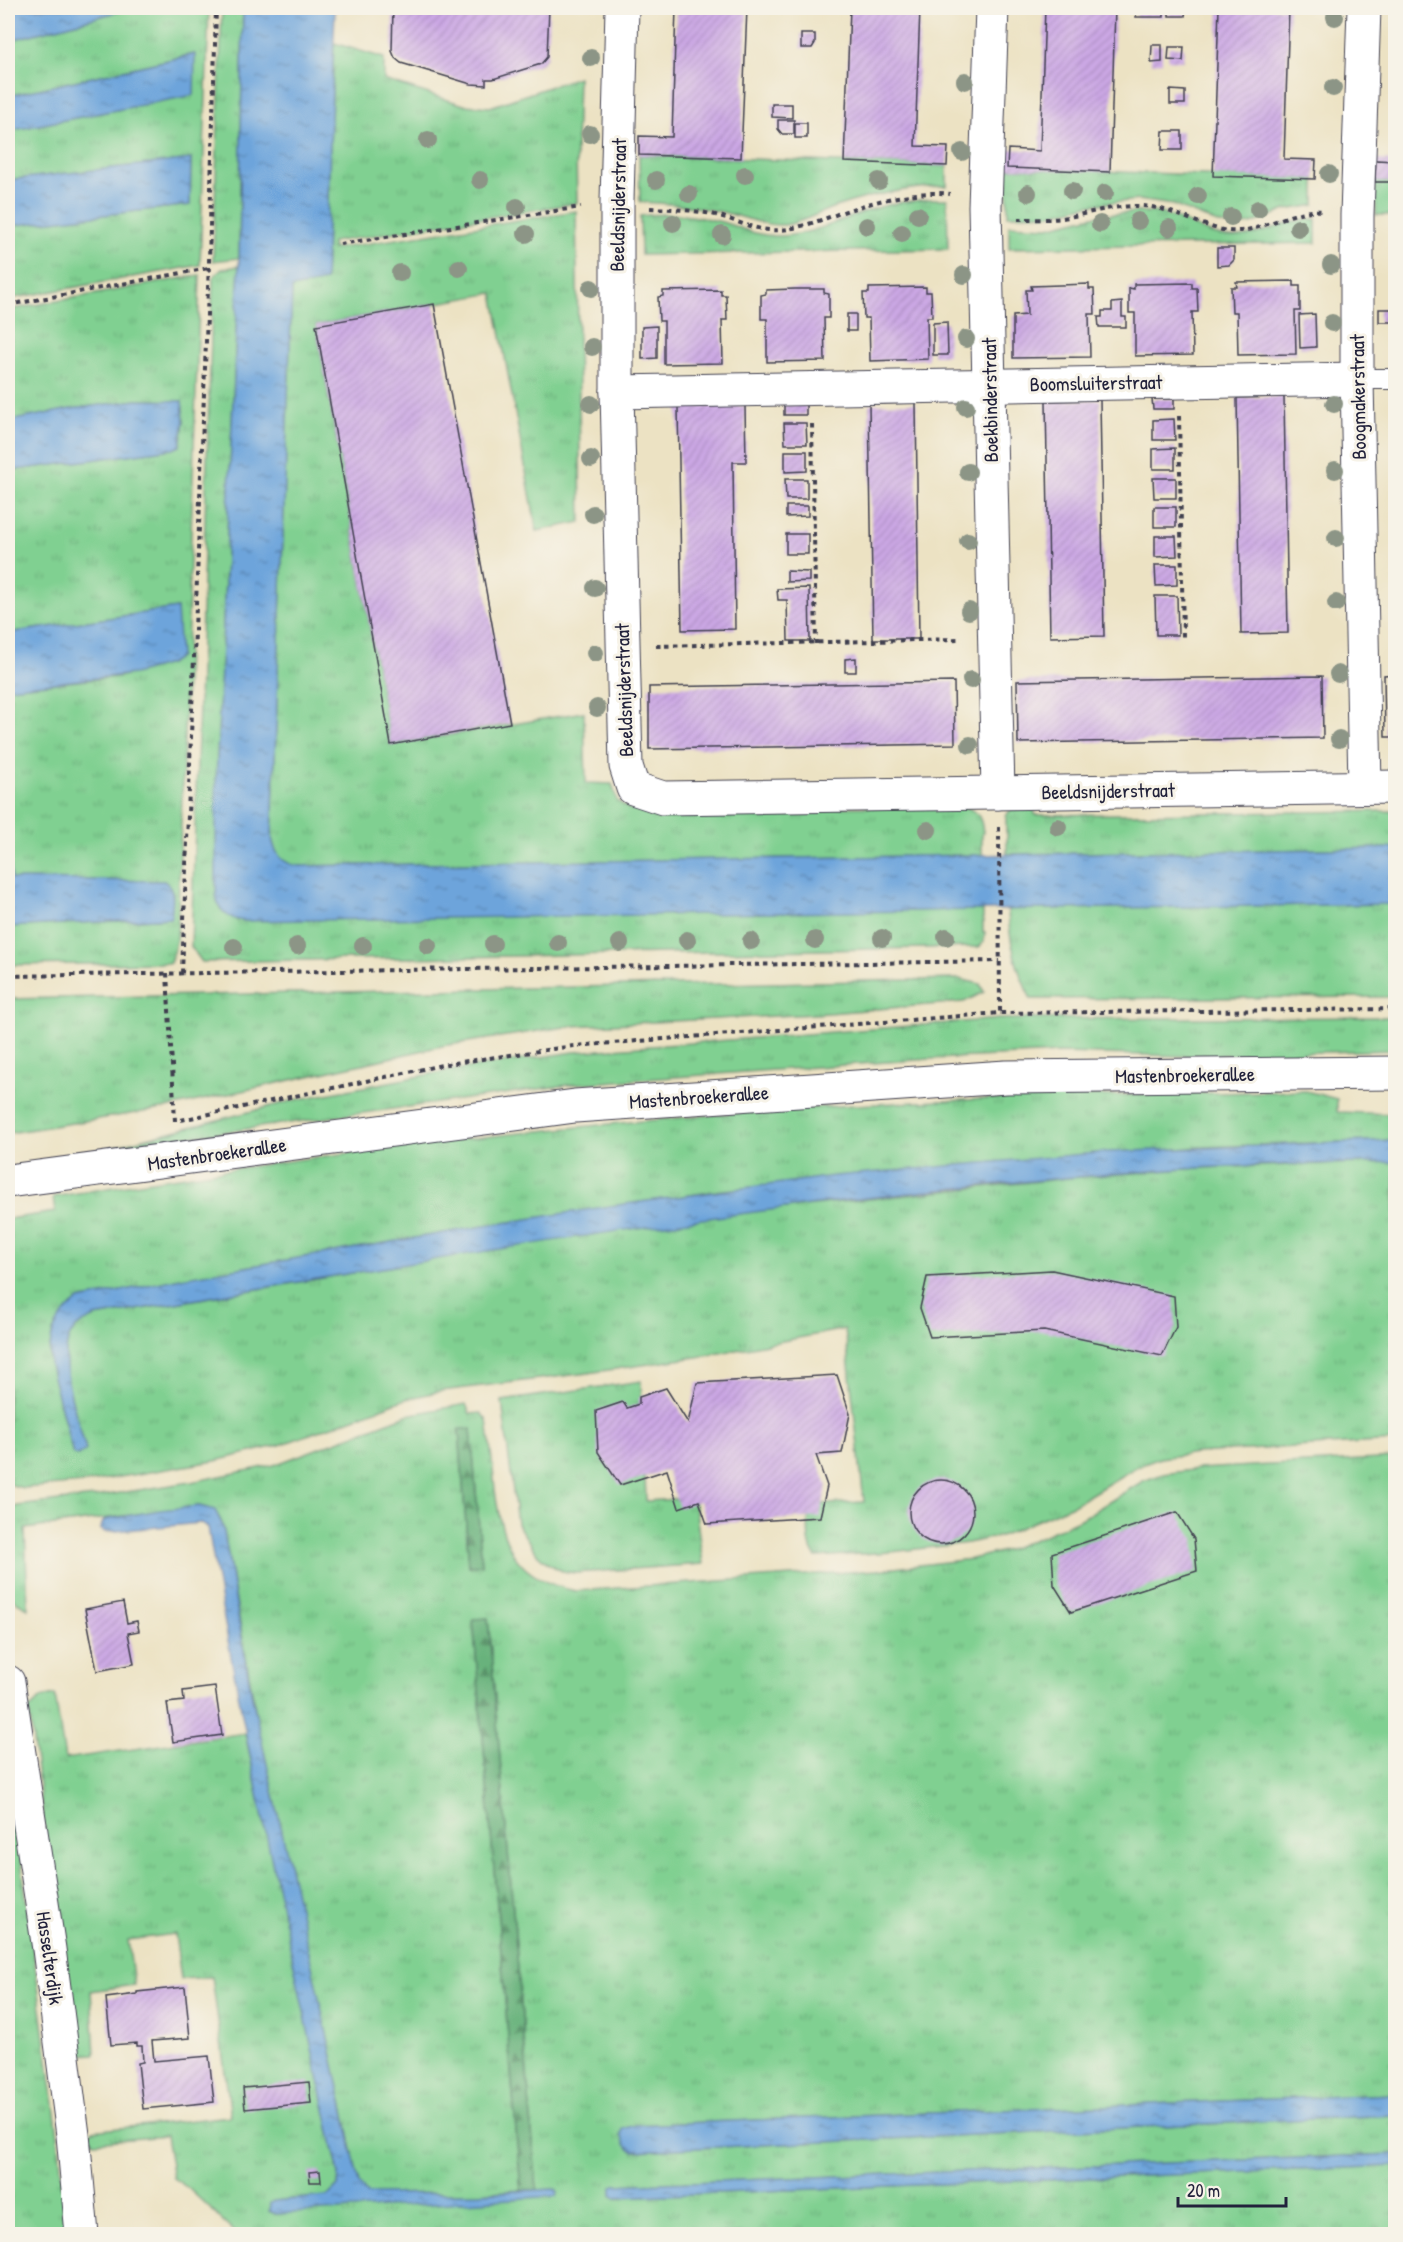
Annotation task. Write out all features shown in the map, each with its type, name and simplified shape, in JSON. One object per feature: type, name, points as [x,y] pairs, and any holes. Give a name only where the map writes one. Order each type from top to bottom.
[{"type":"street","name":"Beeldsnijderstraat","points":[[622,8],[617,201],[617,392],[626,766],[633,788],[663,798],[1380,787]]},
{"type":"street","name":"Boekbinderstraat","points":[[992,8],[986,207],[998,793]]},
{"type":"street","name":"Boogmakerstraat","points":[[1364,8],[1357,215],[1357,379],[1380,787]]},
{"type":"street","name":"Boomsluiterstraat","points":[[617,392],[1357,379]]},
{"type":"street","name":"Mastenbroekerallee","points":[[8,1181],[575,1106],[1006,1077],[1395,1073]]},
{"type":"street","name":"Hasselterdijk","points":[[8,1682],[49,1949],[73,2135],[82,2235]]},
{"type":"lane","name":"Boomsluiterstraat","points":[[1357,379],[1395,378]]},
{"type":"path","points":[[182,973],[209,268],[216,8]]},
{"type":"path","points":[[340,244],[617,201]]},
{"type":"path","points":[[8,305],[209,268]]},
{"type":"path","points":[[1178,382],[1183,638]]},
{"type":"path","points":[[812,388],[816,644]]},
{"type":"path","points":[[623,647],[994,638]]},
{"type":"path","points":[[999,829],[1000,1013]]},
{"type":"path","points":[[8,976],[999,961]]},
{"type":"path","name":"Mastenbroekerallee","points":[[167,973],[175,1121],[447,1064],[574,1046],[1000,1013],[1395,1009]]},
{"type":"green space","points":[[132,8],[209,8],[200,265],[8,299],[8,226],[190,205],[191,159],[8,180],[8,131],[194,95],[194,54],[8,96],[8,41]]},
{"type":"green space","points":[[222,8],[243,8],[239,258],[213,261]]},
{"type":"green space","points":[[334,43],[384,58],[384,80],[464,105],[490,107],[578,77],[577,203],[332,242],[333,249],[576,211],[581,522],[537,531],[493,293],[316,325],[391,745],[584,712],[586,783],[612,784],[617,801],[631,810],[961,806],[971,809],[981,821],[982,855],[299,866],[288,863],[280,857],[272,837],[292,288],[325,281]]},
{"type":"green space","points":[[639,155],[947,166],[947,186],[876,195],[835,207],[797,222],[776,225],[701,208],[640,202]]},
{"type":"green space","points":[[1007,168],[1315,179],[1315,205],[1286,210],[1251,224],[1234,226],[1220,224],[1173,205],[1139,200],[1088,205],[1052,214],[1008,215]]},
{"type":"green space","points":[[1375,182],[1395,182],[1395,215],[1376,215]]},
{"type":"green space","points":[[947,199],[948,249],[641,255],[640,216],[671,214],[692,216],[722,222],[762,235],[776,236],[814,230],[884,206]]},
{"type":"green space","points":[[1137,212],[1160,213],[1212,234],[1230,237],[1252,235],[1294,222],[1316,219],[1316,243],[1009,248],[1009,225],[1048,227],[1093,216]]},
{"type":"green space","points":[[239,266],[216,782],[236,920],[983,909],[984,942],[979,947],[202,962],[191,947],[213,277],[222,269]]},
{"type":"green space","points":[[200,275],[177,939],[170,963],[8,965],[8,927],[171,918],[173,893],[163,881],[11,879],[8,848],[8,688],[118,677],[169,664],[177,608],[8,633],[8,471],[173,449],[180,446],[184,421],[182,401],[137,400],[8,421],[8,310]]},
{"type":"green space","points":[[1034,806],[1035,815],[1395,811],[1395,848],[1007,854],[1006,816],[1011,809]]},
{"type":"green space","points":[[1395,904],[1395,997],[1031,999],[1014,956],[1008,909]]},
{"type":"green space","points":[[959,979],[980,984],[984,992],[964,1002],[816,1014],[571,1026],[442,1046],[162,1109],[8,1133],[8,999]]},
{"type":"green space","points":[[1395,1017],[1395,1050],[1182,1056],[1060,1053],[930,1059],[576,1084],[112,1147],[295,1100],[447,1071],[574,1052],[1001,1019]]},
{"type":"green space","points":[[1306,1091],[1337,1099],[1337,1112],[1395,1114],[1395,1140],[1200,1147],[723,1190],[490,1225],[181,1278],[79,1300],[53,1331],[49,1351],[50,1365],[73,1454],[77,1456],[86,1450],[70,1390],[67,1373],[67,1343],[74,1329],[95,1317],[487,1250],[728,1214],[1069,1178],[1200,1168],[1395,1162],[1395,1441],[1196,1453],[1160,1458],[1136,1467],[1075,1504],[1003,1535],[968,1543],[891,1552],[816,1557],[809,1539],[809,1505],[864,1502],[845,1329],[710,1355],[441,1391],[406,1399],[280,1445],[215,1461],[84,1483],[23,1488],[8,1484],[8,1219],[55,1212],[53,1197],[313,1158],[663,1119],[819,1107],[958,1100]]},
{"type":"green space","points":[[641,1381],[646,1501],[694,1498],[703,1564],[575,1573],[562,1571],[538,1555],[517,1524],[502,1401]]},
{"type":"green space","points":[[466,1404],[470,1414],[481,1413],[487,1420],[502,1527],[515,1557],[539,1578],[555,1586],[576,1591],[877,1570],[971,1559],[1008,1550],[1045,1535],[1083,1518],[1143,1481],[1163,1474],[1198,1469],[1395,1458],[1395,2094],[635,2125],[623,2129],[634,2151],[1395,2115],[1395,2154],[615,2185],[612,2194],[616,2197],[1395,2166],[1395,2234],[237,2234],[188,2188],[173,2178],[166,2136],[94,2142],[89,2134],[92,2131],[231,2116],[212,1977],[181,1979],[175,1934],[128,1940],[134,1985],[91,1991],[95,2054],[74,2055],[29,1709],[41,1698],[55,1695],[65,1759],[245,1733],[339,2174],[338,2186],[328,2196],[274,2201],[269,2211],[276,2214],[556,2189],[537,2190],[488,1618],[473,1620],[521,2190],[478,2193],[366,2194],[359,2185],[259,1731],[223,1526],[219,1517],[211,1510],[199,1506],[25,1529],[28,1608],[8,1597],[8,1511],[17,1506],[191,1482],[274,1465],[407,1415]],"holes":[[[471,1429],[482,1565],[469,1566],[459,1430]]]},
{"type":"green space","points":[[459,1429],[471,1429],[482,1565],[469,1566]]},
{"type":"green space","points":[[488,1618],[537,2190],[521,2190],[473,1619]]},
{"type":"green space","points":[[8,1764],[58,2135],[67,2234],[8,2234]]},
{"type":"water","points":[[8,8],[132,8],[8,41]]},
{"type":"water","points":[[243,8],[335,8],[325,281],[292,288],[272,837],[280,857],[288,863],[299,866],[1395,848],[1395,904],[244,921],[225,913],[219,906],[216,895],[216,782],[239,266]]},
{"type":"water","points":[[195,54],[194,95],[8,131],[8,96]]},
{"type":"water","points":[[191,159],[190,205],[8,226],[8,180]]},
{"type":"water","points":[[137,400],[182,401],[184,421],[180,446],[173,449],[8,471],[8,421]]},
{"type":"water","points":[[177,608],[180,657],[169,664],[134,674],[8,688],[8,633]]},
{"type":"water","points":[[8,848],[12,879],[164,881],[171,888],[172,893],[171,918],[8,927]]},
{"type":"water","points":[[1395,1140],[1395,1162],[1223,1167],[1059,1178],[782,1208],[507,1248],[95,1317],[74,1329],[67,1343],[67,1373],[70,1390],[86,1450],[77,1456],[73,1454],[50,1365],[50,1345],[55,1328],[64,1314],[79,1300],[181,1278],[490,1225],[610,1206],[834,1176],[1107,1152]]},
{"type":"water","points":[[199,1506],[215,1510],[223,1526],[251,1692],[359,2184],[367,2194],[478,2193],[556,2189],[557,2196],[276,2214],[269,2211],[270,2203],[274,2201],[328,2196],[338,2186],[339,2174],[253,1770],[208,1527],[201,1523],[105,1532],[100,1529],[104,1520]]},
{"type":"water","points":[[1395,2094],[1395,2115],[633,2151],[625,2144],[621,2135],[623,2129],[635,2125]]},
{"type":"water","points":[[1396,2154],[1395,2166],[616,2197],[612,2194],[612,2187],[615,2185]]},
{"type":"building","points":[[393,8],[549,8],[547,57],[541,64],[493,79],[486,79],[486,85],[471,84],[401,63],[392,51]]},
{"type":"building","points":[[676,8],[747,8],[741,158],[639,155],[639,136],[672,137]]},
{"type":"building","points":[[850,8],[920,8],[915,146],[948,147],[947,166],[844,162]]},
{"type":"building","points":[[1045,8],[1115,8],[1110,172],[1007,168],[1008,149],[1040,151]]},
{"type":"building","points":[[1136,8],[1164,8],[1164,17],[1136,17]]},
{"type":"building","points":[[1169,8],[1186,8],[1185,16],[1169,16]]},
{"type":"building","points":[[1219,8],[1289,8],[1284,159],[1316,160],[1315,179],[1213,176]]},
{"type":"building","points":[[801,34],[815,34],[815,43],[812,48],[801,48]]},
{"type":"building","points":[[1152,45],[1162,45],[1162,62],[1151,63]]},
{"type":"building","points":[[1169,47],[1184,47],[1183,61],[1168,60]]},
{"type":"building","points":[[1170,90],[1185,91],[1185,104],[1170,104]]},
{"type":"building","points":[[772,104],[792,104],[792,118],[772,117]]},
{"type":"building","points":[[778,120],[794,120],[794,134],[782,134],[778,129]]},
{"type":"building","points":[[795,123],[807,123],[807,138],[795,138]]},
{"type":"building","points":[[1163,131],[1182,131],[1182,150],[1162,150]]},
{"type":"building","points":[[1376,160],[1395,161],[1395,182],[1375,182]]},
{"type":"building","points":[[1217,248],[1234,248],[1234,260],[1229,265],[1217,266]]},
{"type":"building","points":[[1294,281],[1294,286],[1300,286],[1300,311],[1295,311],[1296,354],[1238,355],[1237,312],[1232,312],[1231,287],[1237,287],[1236,282]]},
{"type":"building","points":[[1192,283],[1192,288],[1197,288],[1198,312],[1192,312],[1193,355],[1135,356],[1135,313],[1129,313],[1129,288],[1134,289],[1134,284]]},
{"type":"building","points":[[1089,284],[1089,289],[1094,289],[1095,314],[1089,314],[1090,357],[1013,358],[1013,316],[1027,315],[1026,290],[1032,290],[1031,286]]},
{"type":"building","points":[[926,287],[926,292],[931,292],[932,317],[927,317],[928,359],[870,361],[869,318],[864,318],[863,293],[869,293],[869,288]]},
{"type":"building","points":[[824,289],[824,293],[829,294],[829,318],[824,318],[825,361],[767,362],[767,319],[761,319],[761,295],[766,294],[766,290]]},
{"type":"building","points":[[721,290],[721,295],[726,295],[727,320],[722,320],[723,363],[664,364],[664,321],[659,321],[658,297],[663,296],[663,291]]},
{"type":"building","points":[[1122,302],[1122,317],[1126,317],[1126,327],[1099,327],[1098,317],[1102,317],[1102,311],[1112,311],[1112,303]]},
{"type":"building","points":[[434,304],[510,723],[391,745],[316,325]]},
{"type":"building","points":[[1379,309],[1395,309],[1395,322],[1379,322]]},
{"type":"building","points":[[847,314],[856,314],[856,331],[847,331]]},
{"type":"building","points":[[1315,314],[1316,347],[1300,348],[1299,315]]},
{"type":"building","points":[[947,322],[948,355],[933,355],[933,323]]},
{"type":"building","points":[[657,326],[657,358],[642,359],[642,327]]},
{"type":"building","points":[[1284,397],[1288,633],[1241,634],[1237,398]]},
{"type":"building","points":[[1152,399],[1174,399],[1174,409],[1153,409]]},
{"type":"building","points":[[1100,400],[1104,636],[1050,637],[1046,401]]},
{"type":"building","points":[[916,403],[919,639],[873,639],[869,404]]},
{"type":"building","points":[[784,405],[806,405],[806,415],[784,415]]},
{"type":"building","points":[[745,406],[746,462],[733,462],[735,629],[682,630],[678,407]]},
{"type":"building","points":[[1174,419],[1175,440],[1153,440],[1153,420]]},
{"type":"building","points":[[784,423],[806,423],[807,444],[785,444]]},
{"type":"building","points":[[1175,448],[1175,469],[1153,469],[1153,449]]},
{"type":"building","points":[[785,451],[807,451],[807,471],[785,472]]},
{"type":"building","points":[[1153,478],[1176,478],[1176,498],[1154,498]]},
{"type":"building","points":[[785,479],[807,479],[807,499],[786,499]]},
{"type":"building","points":[[786,506],[808,506],[808,516],[786,517]]},
{"type":"building","points":[[1154,507],[1176,507],[1176,527],[1154,527]]},
{"type":"building","points":[[786,534],[808,534],[808,554],[786,554]]},
{"type":"building","points":[[1155,536],[1176,536],[1177,556],[1155,557]]},
{"type":"building","points":[[1155,565],[1177,565],[1177,585],[1156,586]]},
{"type":"building","points":[[787,571],[809,572],[809,581],[787,582]]},
{"type":"building","points":[[809,588],[810,641],[788,641],[787,600],[778,600],[777,589]]},
{"type":"building","points":[[1155,596],[1177,596],[1178,635],[1156,635]]},
{"type":"building","points":[[856,658],[856,672],[845,672],[845,659]]},
{"type":"building","points":[[1395,674],[1395,737],[1385,737],[1384,675]]},
{"type":"building","points":[[1322,676],[1323,738],[1018,743],[1017,681]]},
{"type":"building","points":[[954,682],[955,744],[649,749],[649,687]]},
{"type":"building","points":[[1052,1270],[1174,1296],[1176,1327],[1162,1356],[1044,1331],[930,1337],[920,1308],[927,1277]]},
{"type":"building","points":[[837,1375],[850,1414],[842,1453],[816,1455],[827,1486],[820,1517],[707,1524],[699,1501],[679,1508],[667,1470],[620,1485],[598,1452],[596,1411],[623,1402],[627,1408],[639,1404],[639,1397],[666,1388],[688,1423],[697,1383]]},
{"type":"building","points":[[935,1480],[947,1480],[964,1489],[971,1500],[973,1512],[971,1524],[964,1535],[947,1544],[935,1544],[923,1539],[914,1530],[909,1518],[909,1506],[914,1494],[923,1485]]},
{"type":"building","points":[[1177,1512],[1194,1539],[1197,1571],[1071,1612],[1054,1585],[1052,1553]]},
{"type":"building","points":[[123,1602],[127,1623],[137,1621],[139,1631],[128,1633],[134,1664],[97,1671],[85,1609]]},
{"type":"building","points":[[215,1687],[222,1735],[173,1742],[167,1703],[184,1701],[183,1691]]},
{"type":"building","points":[[185,1987],[190,2038],[152,2041],[154,2061],[209,2056],[214,2102],[143,2109],[138,2063],[143,2062],[142,2046],[137,2046],[137,2043],[111,2045],[106,1998]]},
{"type":"building","points":[[309,2082],[311,2103],[245,2109],[243,2088]]},
{"type":"building","points":[[320,2171],[321,2182],[310,2182],[309,2172]]}]
